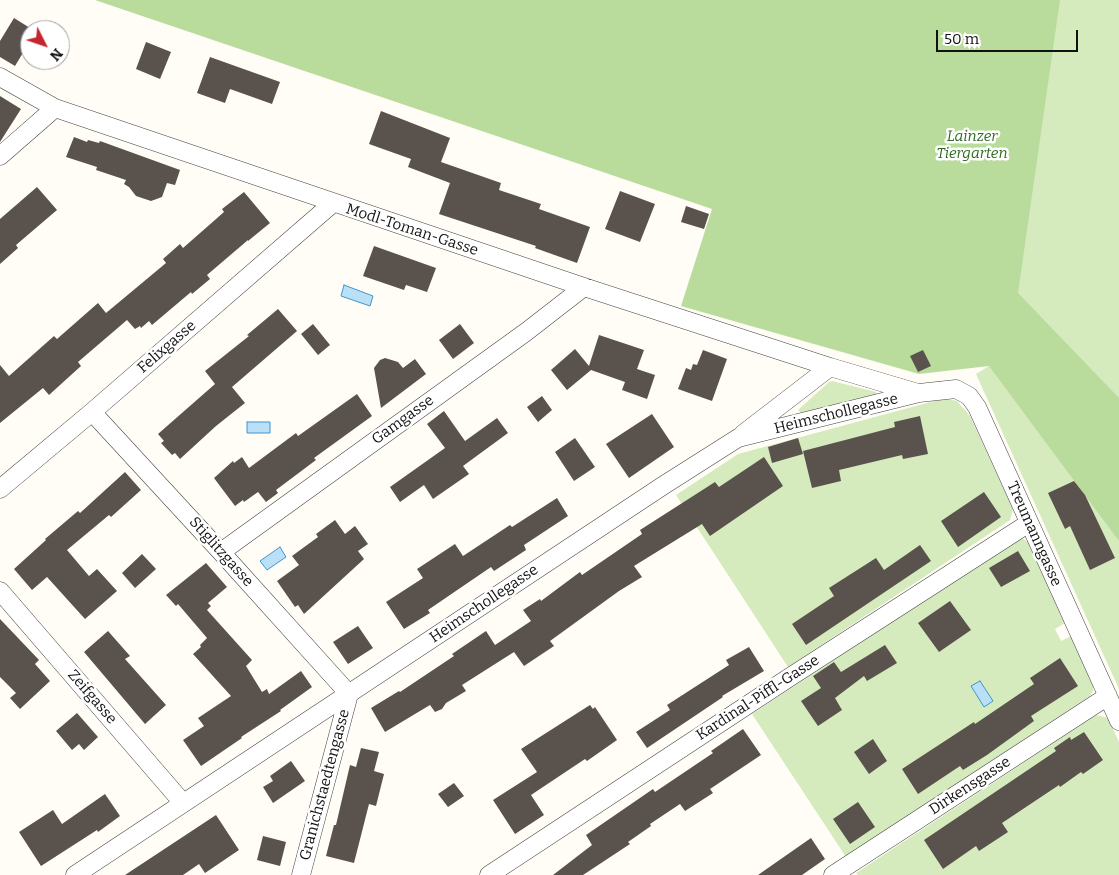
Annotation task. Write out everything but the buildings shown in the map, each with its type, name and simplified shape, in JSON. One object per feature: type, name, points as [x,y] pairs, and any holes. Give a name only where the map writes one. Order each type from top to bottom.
[{"type":"street","name":"Modl-Toman-Gasse","points":[[0,77],[55,108],[334,204],[830,367],[919,393]]},
{"type":"street","points":[[0,156],[55,108]]},
{"type":"street","name":"Felixgasse","points":[[0,489],[334,204]]},
{"type":"street","name":"Gamgasse","points":[[221,552],[526,332],[584,287]]},
{"type":"street","points":[[738,438],[830,367]]},
{"type":"street","name":"Treumanngasse","points":[[919,393],[956,388],[969,396],[977,407],[1119,721]]},
{"type":"street","name":"Heimschollegasse","points":[[75,875],[738,438],[919,393]]},
{"type":"street","name":"Stiglitzgasse","points":[[92,412],[348,694]]},
{"type":"street","name":"Kardinal-Piffl-Gasse","points":[[489,875],[1028,522]]},
{"type":"street","name":"Zeifgasse","points":[[0,591],[183,803]]},
{"type":"street","name":"Granichstaedtengasse","points":[[301,875],[348,694]]},
{"type":"street","name":"Dirkensgasse","points":[[834,875],[1108,696]]},
{"type":"green space","name":"Lainzer Tiergarten","points":[[95,0],[1060,0],[1018,293],[1119,398],[1119,541],[989,366],[919,374],[681,306],[712,209]]},
{"type":"green space","name":"Lainzer Tiergarten","points":[[96,0],[1119,0],[1119,689],[976,374],[989,366],[888,266]]},
{"type":"green space","points":[[832,381],[876,392],[877,395],[801,413],[798,410]]},
{"type":"green space","points":[[947,399],[957,401],[970,416],[1013,509],[1010,520],[788,667],[676,495],[738,454]]},
{"type":"green space","points":[[1022,538],[1028,542],[1065,623],[1055,629],[1061,641],[1071,636],[1093,686],[1093,691],[1090,696],[846,857],[752,714],[1017,539]]},
{"type":"green space","points":[[1096,715],[1108,718],[1119,742],[1119,875],[858,875],[856,873]]},
{"type":"water","points":[[344,285],[373,296],[370,306],[341,296]]},
{"type":"water","points":[[247,422],[270,422],[270,433],[247,433]]},
{"type":"water","points":[[280,547],[286,557],[267,570],[260,561]]},
{"type":"water","points":[[980,681],[993,701],[984,707],[971,686]]}]
